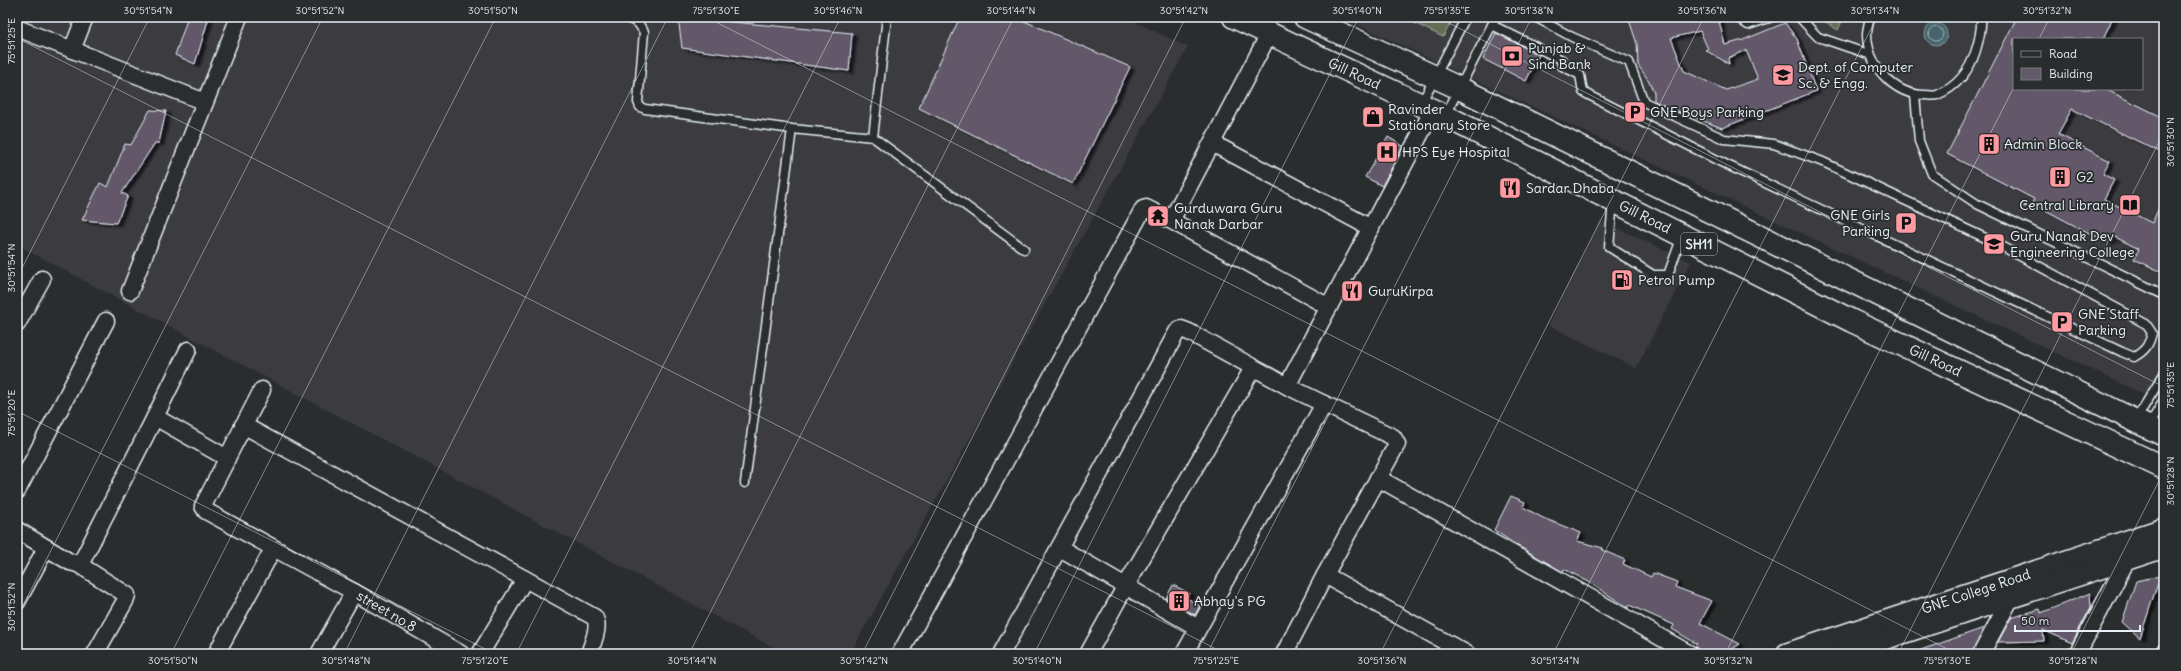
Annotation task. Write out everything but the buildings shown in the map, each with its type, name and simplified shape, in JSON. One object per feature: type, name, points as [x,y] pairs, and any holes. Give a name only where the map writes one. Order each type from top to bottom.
[{"type":"main road","name":"Gill Road","points":[[1234,17],[1433,110],[1852,321],[2164,468]]},
{"type":"main road","name":"SH11","points":[[1305,17],[1460,88],[2149,428]]},
{"type":"street","points":[[72,50],[86,17]]},
{"type":"street","points":[[130,291],[239,17]]},
{"type":"street","points":[[17,28],[205,102]]},
{"type":"street","points":[[1170,220],[1270,34]]},
{"type":"street","points":[[1287,386],[1433,110]]},
{"type":"street","points":[[1212,143],[1371,228]]},
{"type":"street","points":[[900,654],[1143,209],[1146,208],[1170,220],[1329,307]]},
{"type":"street","points":[[17,324],[42,279]]},
{"type":"street","points":[[17,491],[106,321]]},
{"type":"street","points":[[1001,654],[1060,548],[1176,332],[1181,329],[1287,386],[1393,437],[1397,441],[1397,444],[1324,575],[1284,654]]},
{"type":"street","points":[[78,564],[82,561],[188,350]]},
{"type":"street","points":[[1088,654],[1124,586],[1253,368]]},
{"type":"street","points":[[262,390],[203,506],[206,512],[354,592]]},
{"type":"street","points":[[1184,654],[1324,404]]},
{"type":"street","points":[[155,417],[227,458]]},
{"type":"street","points":[[243,425],[594,617],[596,620],[589,654]]},
{"type":"street","points":[[1378,478],[1690,654]]},
{"type":"street","name":"GNE College Road","points":[[1787,654],[2164,529]]},
{"type":"street","points":[[17,530],[70,562],[78,564],[127,595],[95,654]]},
{"type":"street","name":"GNE College Road","points":[[1838,654],[1880,646],[2012,596],[2164,547]]},
{"type":"street","points":[[17,602],[46,548]]},
{"type":"street","points":[[1060,548],[1198,628]]},
{"type":"street","points":[[216,654],[273,549]]},
{"type":"street","points":[[2077,654],[2128,558]]},
{"type":"street","points":[[1324,575],[1467,654]]},
{"type":"street","points":[[480,654],[525,580]]},
{"type":"street","name":"street no.8","points":[[319,654],[354,592],[461,654]]},
{"type":"street","points":[[1981,654],[2012,596]]},
{"type":"lane","points":[[625,17],[638,23],[644,32],[638,102],[640,107],[645,109],[792,129],[873,137],[1024,249]]},
{"type":"lane","points":[[873,137],[887,17]]},
{"type":"lane","points":[[1433,110],[1434,77],[1466,17]]},
{"type":"lane","points":[[1433,110],[1460,88],[1496,17]]},
{"type":"lane","points":[[1492,25],[1562,60],[1562,66],[1580,75],[1583,92],[1725,164],[2122,352],[2134,357],[2144,352],[2152,333],[2146,324],[1996,243],[1823,162],[1774,144],[1724,139],[1644,102],[1629,62],[1572,37],[1535,17]]},
{"type":"lane","points":[[1736,17],[1748,24],[1772,17]]},
{"type":"lane","points":[[1799,17],[1818,37],[1871,55]]},
{"type":"lane","points":[[1870,17],[1867,35],[1871,55],[1881,73],[1896,87],[1915,95],[1936,95],[1954,85],[1966,73],[1979,38],[1981,17]]},
{"type":"lane","points":[[1915,95],[1919,141],[1932,174],[1977,204],[2164,295]]},
{"type":"lane","points":[[745,483],[792,129]]},
{"type":"lane","points":[[1613,201],[1609,247],[1653,275],[1668,275],[1683,236]]},
{"type":"lane","points":[[2149,428],[2164,374]]},
{"type":"lane","points":[[2149,428],[2164,400]]},
{"type":"shaded area","points":[[17,17],[1125,17],[1188,47],[850,654],[786,654],[17,245]]},
{"type":"shaded area","name":"Guru Nanak Dev Engineering College","points":[[1341,17],[2164,17],[2164,404]]},
{"type":"shaded area","name":"Petrol Pump","points":[[1600,220],[1691,262],[1636,368],[1548,325]]},
{"type":"green space","points":[[1402,17],[1454,17],[1443,37]]},
{"type":"green space","points":[[1817,17],[1844,17],[1838,30]]},
{"type":"water","points":[[1936,23],[1944,26],[1947,34],[1944,42],[1936,45],[1928,42],[1925,34],[1928,26]]},
{"type":"place","name":"Punjab & Sind Bank","points":[[1512,56]]},
{"type":"place","name":"Dept. of Computer Sc. & Engg.","points":[[1783,75]]},
{"type":"place","name":"GNE Boys Parking","points":[[1635,112]]},
{"type":"place","name":"Ravinder Stationary Store","points":[[1373,117]]},
{"type":"place","name":"Admin Block","points":[[1989,144]]},
{"type":"place","name":"HPS Eye Hospital","points":[[1387,152]]},
{"type":"place","name":"G2","points":[[2060,177]]},
{"type":"place","name":"Sardar Dhaba","points":[[1510,188]]},
{"type":"place","name":"Central Library","points":[[2130,205]]},
{"type":"place","name":"Gurduwara Guru Nanak Darbar","points":[[1158,216]]},
{"type":"place","name":"GNE Girls Parking","points":[[1906,223]]},
{"type":"place","name":"Guru Nanak Dev Engineering College","points":[[1994,244]]},
{"type":"place","name":"Petrol Pump","points":[[1622,280]]},
{"type":"place","name":"GuruKirpa","points":[[1352,291]]},
{"type":"place","name":"GNE Staff Parking","points":[[2062,322]]},
{"type":"place","name":"Abhay's PG","points":[[1179,601]]}]
